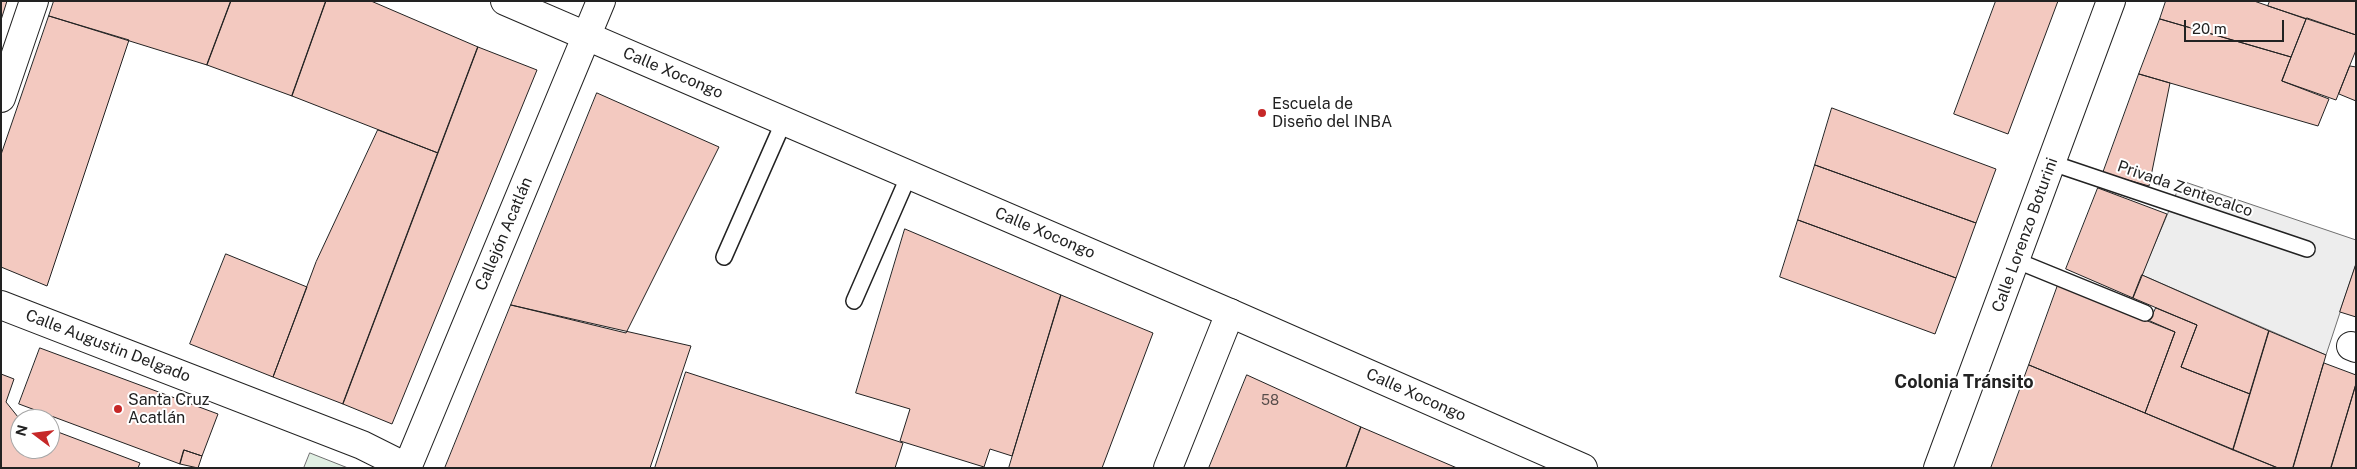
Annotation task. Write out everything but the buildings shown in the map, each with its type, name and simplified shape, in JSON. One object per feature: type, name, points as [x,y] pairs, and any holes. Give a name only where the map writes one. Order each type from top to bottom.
[{"type":"street","points":[[1,98],[34,1]]},
{"type":"street","name":"Calle Xocongo","points":[[506,1],[1230,313],[1583,468]]},
{"type":"street","name":"Callejón Acatlán","points":[[407,468],[602,1]]},
{"type":"street","name":"Calle Lorenzo Boturini","points":[[1938,468],[2111,1]]},
{"type":"street","name":"Calle Augustin Delgado","points":[[1,305],[362,445],[407,468]]},
{"type":"street","points":[[1168,468],[1230,313]]},
{"type":"lane","points":[[724,257],[784,121]]},
{"type":"lane","name":"Privada Zentecalco","points":[[2052,163],[2307,249]]},
{"type":"lane","points":[[854,301],[910,175]]},
{"type":"lane","points":[[2015,260],[2145,313]]},
{"type":"green space","points":[[310,453],[348,468],[304,468]]},
{"type":"shaded area","points":[[2182,181],[2356,240],[2356,264],[2326,355],[2142,275]]},
{"type":"place","name":"Escuela de Diseño del INBA","points":[[1262,113]]},
{"type":"place","name":"Santa Cruz Acatlán","points":[[118,409]]},
{"type":"district","name":"Colonia Tránsito","points":[[1964,382]]}]
